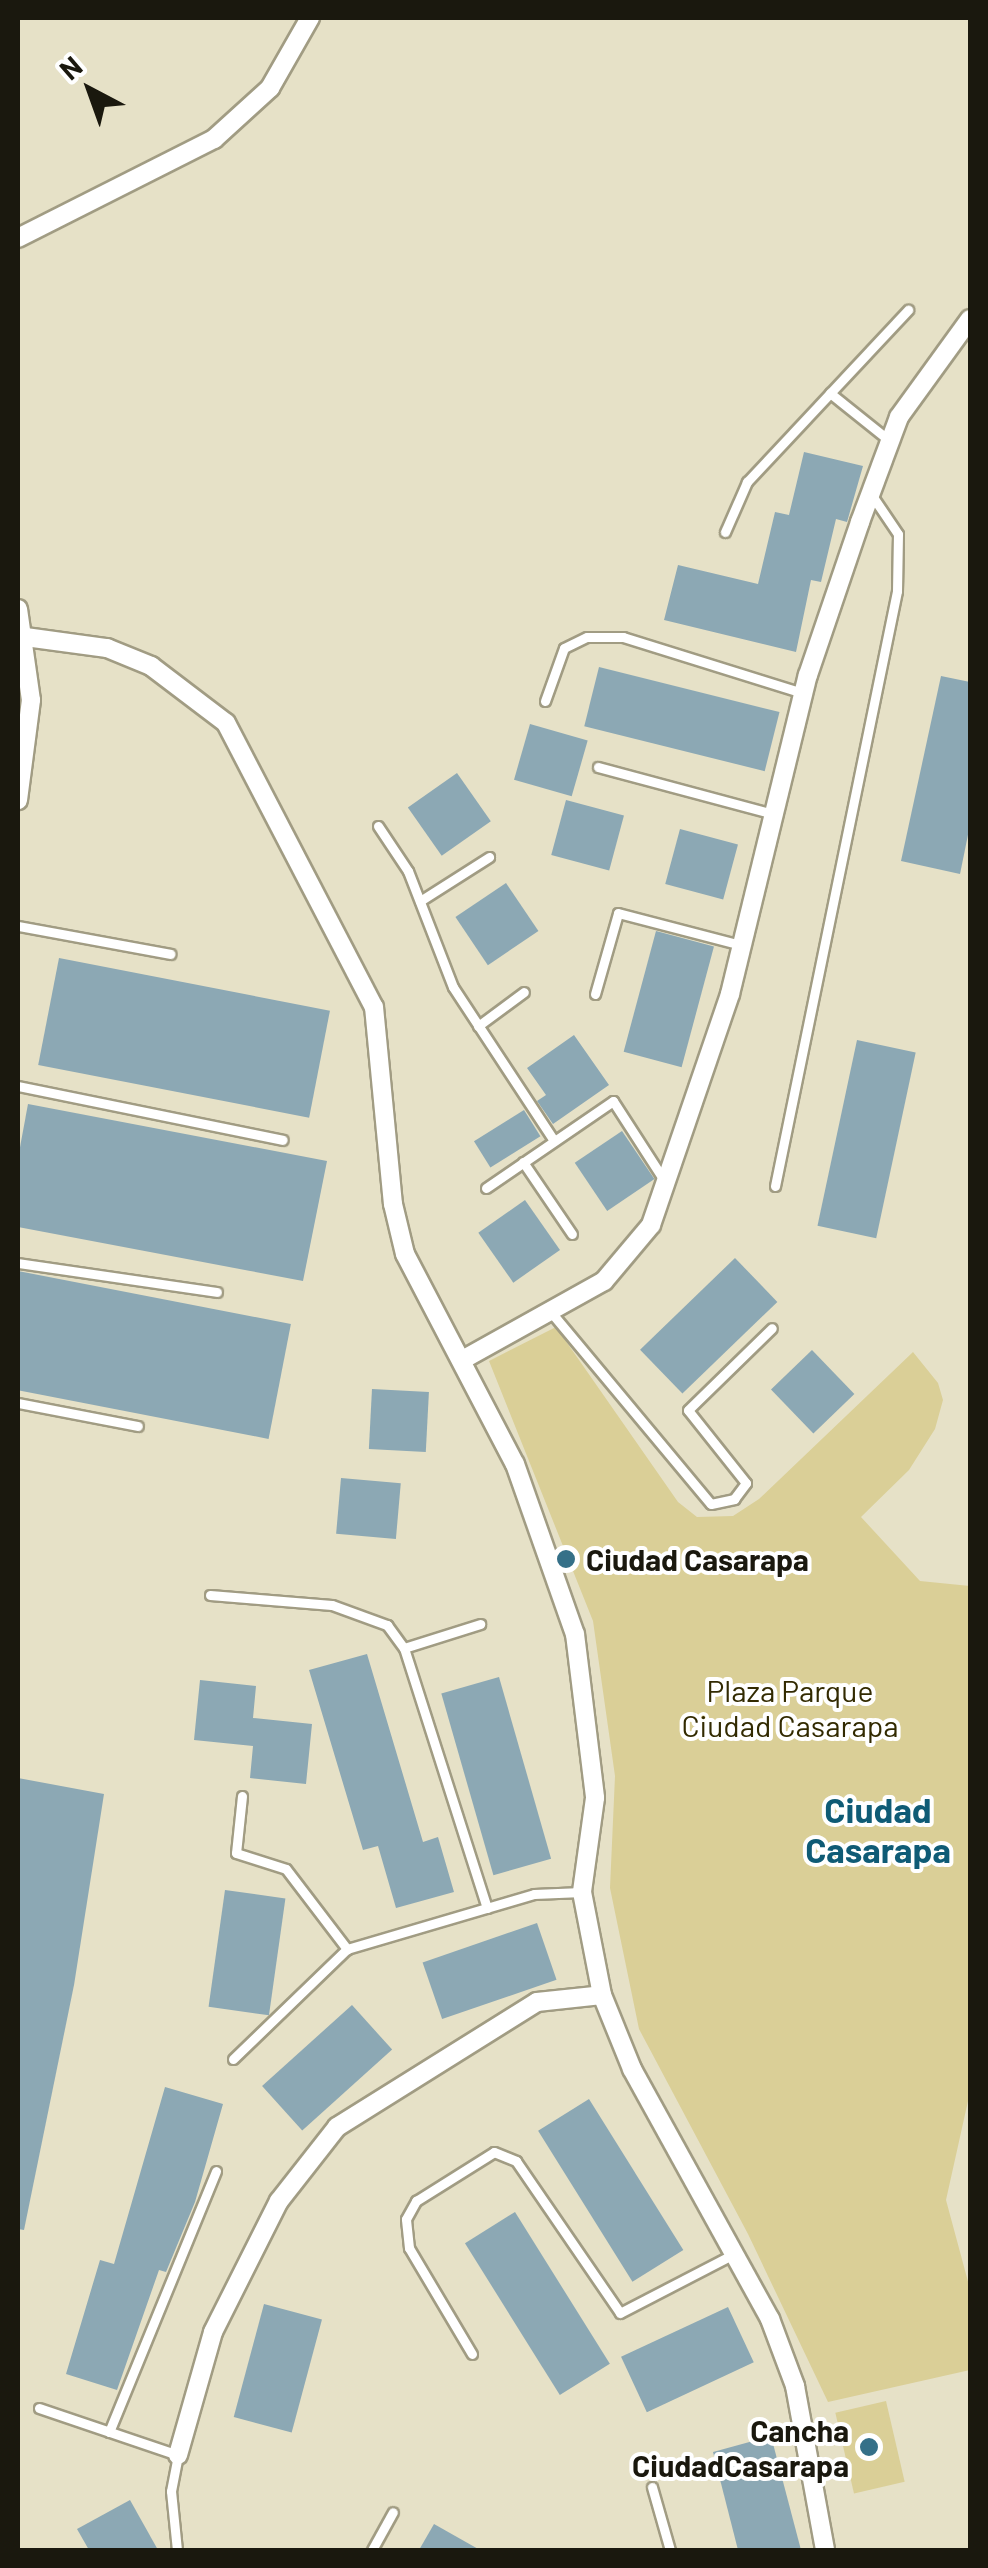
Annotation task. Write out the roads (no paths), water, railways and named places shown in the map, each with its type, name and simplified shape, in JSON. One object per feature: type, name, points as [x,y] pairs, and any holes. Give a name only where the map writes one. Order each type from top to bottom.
[{"type":"street","points":[[18,238],[214,139],[270,88],[310,18]]},
{"type":"street","points":[[464,1359],[604,1281],[627,1258],[668,1186],[742,946],[804,693],[871,494],[900,417],[970,319]]},
{"type":"street","points":[[18,609],[30,736],[18,800]]},
{"type":"street","points":[[22,635],[107,648],[150,666],[226,723],[374,1007],[393,1204],[404,1254],[464,1359],[515,1464],[575,1634],[595,1798],[582,1892],[602,1995],[632,2069],[770,2319],[794,2386],[825,2550]]},
{"type":"street","points":[[178,2455],[212,2332],[278,2201],[337,2127],[536,2002],[602,1995]]},
{"type":"lane","points":[[726,532],[747,482],[908,310]]},
{"type":"lane","points":[[830,393],[890,441]]},
{"type":"lane","points":[[776,1186],[897,591],[898,534],[871,494]]},
{"type":"lane","points":[[544,702],[564,648],[587,637],[623,637],[804,693]]},
{"type":"lane","points":[[598,767],[774,814]]},
{"type":"lane","points":[[378,826],[420,901],[453,988],[554,1141]]},
{"type":"lane","points":[[420,901],[490,857]]},
{"type":"lane","points":[[595,994],[618,913],[742,946]]},
{"type":"lane","points":[[18,926],[170,954]]},
{"type":"lane","points":[[478,1026],[524,992]]},
{"type":"lane","points":[[18,1086],[282,1140]]},
{"type":"lane","points":[[486,1188],[613,1101],[668,1186]]},
{"type":"lane","points":[[523,1162],[572,1234]]},
{"type":"lane","points":[[18,1263],[216,1292]]},
{"type":"lane","points":[[550,1311],[694,1492],[711,1504],[734,1499],[746,1483],[688,1410],[772,1328]]},
{"type":"lane","points":[[18,1403],[138,1426]]},
{"type":"lane","points":[[210,1595],[332,1604],[386,1625],[404,1648],[487,1908]]},
{"type":"lane","points":[[404,1648],[480,1624]]},
{"type":"lane","points":[[242,1796],[236,1853],[286,1869],[347,1949]]},
{"type":"lane","points":[[233,2059],[347,1949],[534,1894],[582,1892]]},
{"type":"lane","points":[[472,2354],[409,2248],[406,2219],[416,2201],[494,2152],[516,2161],[620,2314],[734,2254]]},
{"type":"lane","points":[[110,2432],[216,2171]]},
{"type":"lane","points":[[39,2408],[178,2455],[170,2490],[177,2550]]},
{"type":"lane","points":[[652,2487],[670,2550]]},
{"type":"lane","points":[[372,2550],[393,2512]]},
{"type":"place","name":"Ciudad Casarapa","points":[[566,1559]]},
{"type":"place","name":"Cancha CiudadCasarapa","points":[[869,2447]]},
{"type":"district","name":"Ciudad Casarapa","points":[[878,1829]]},
{"type":"park label","name":"Plaza Parque Ciudad Casarapa","points":[[790,1707]]}]
